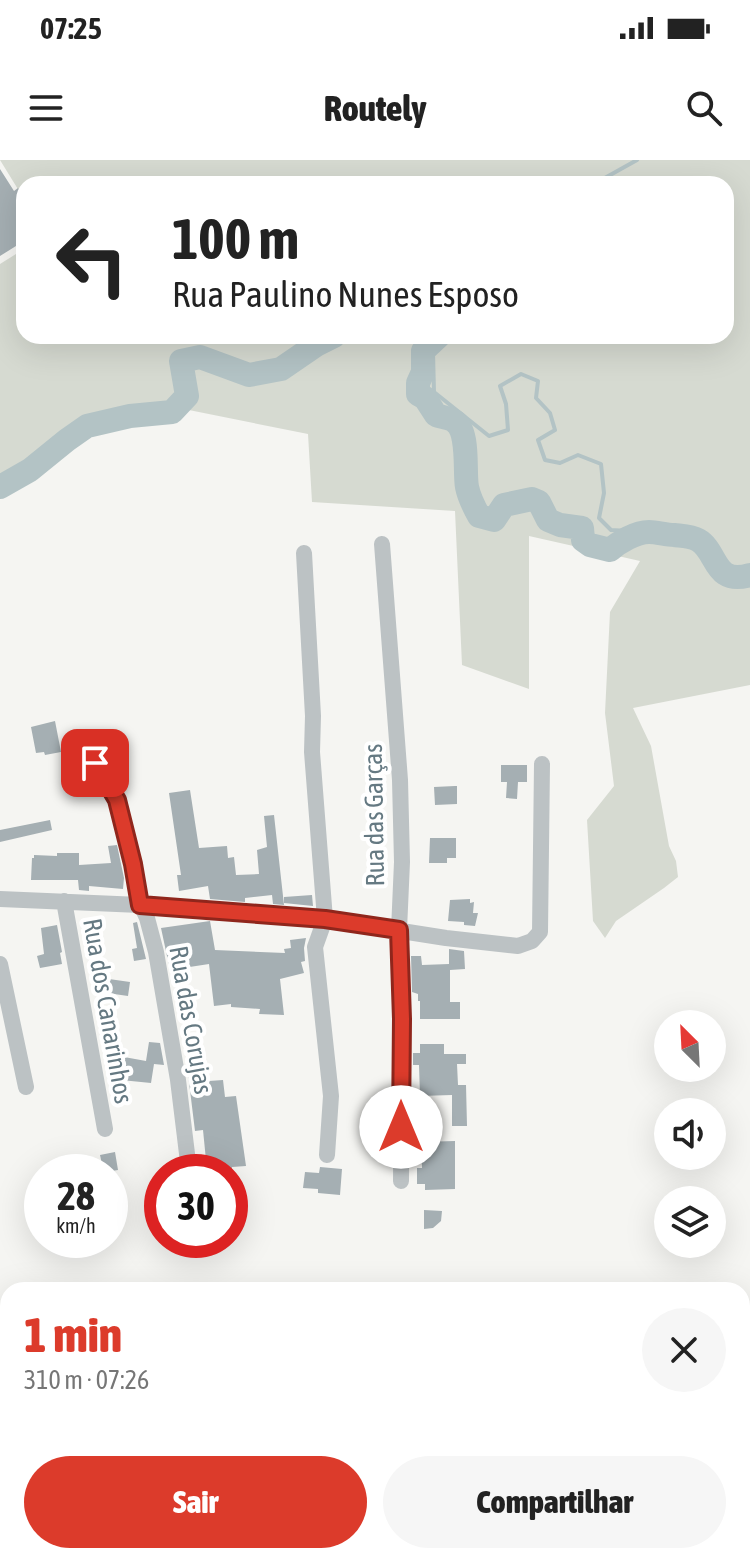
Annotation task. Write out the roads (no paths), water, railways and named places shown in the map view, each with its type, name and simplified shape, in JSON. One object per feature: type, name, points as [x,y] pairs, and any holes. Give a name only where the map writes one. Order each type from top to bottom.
[{"type":"street","name":"Rua das Garças","points":[[382,544],[400,780],[401,1181]]},
{"type":"street","points":[[304,553],[313,716],[312,752],[325,919],[315,947],[331,1096],[327,1155]]},
{"type":"street","name":"Rua das Corujas","points":[[90,756],[117,800],[140,905],[147,918],[156,952],[180,1092],[187,1154]]},
{"type":"street","points":[[0,899],[140,905],[325,919],[518,946],[532,941],[540,932],[542,764]]},
{"type":"street","name":"Rua dos Canarinhos","points":[[64,901],[105,1129]]},
{"type":"street","points":[[0,964],[26,1087]]},
{"type":"waterway","points":[[608,176],[637,160]]},
{"type":"waterway","points":[[0,487],[30,470],[87,426],[130,416],[172,412],[187,396],[181,361],[200,357],[249,375],[281,369],[318,344]]},
{"type":"waterway","points":[[430,344],[423,351],[423,372],[418,383],[418,394],[425,398],[436,415],[459,426],[464,442],[467,487],[479,516],[494,520],[504,505],[532,499],[539,502],[548,520],[582,528],[583,540],[590,545],[610,550],[628,538],[649,532],[689,537],[704,545],[729,576],[750,575]]},
{"type":"waterway","points":[[437,344],[433,352],[434,392],[489,436],[508,430],[506,404],[500,386],[521,374],[538,381],[536,398],[550,413],[555,430],[538,440],[545,460],[560,463],[578,455],[601,464],[604,493],[599,518],[611,530],[646,532]]}]
